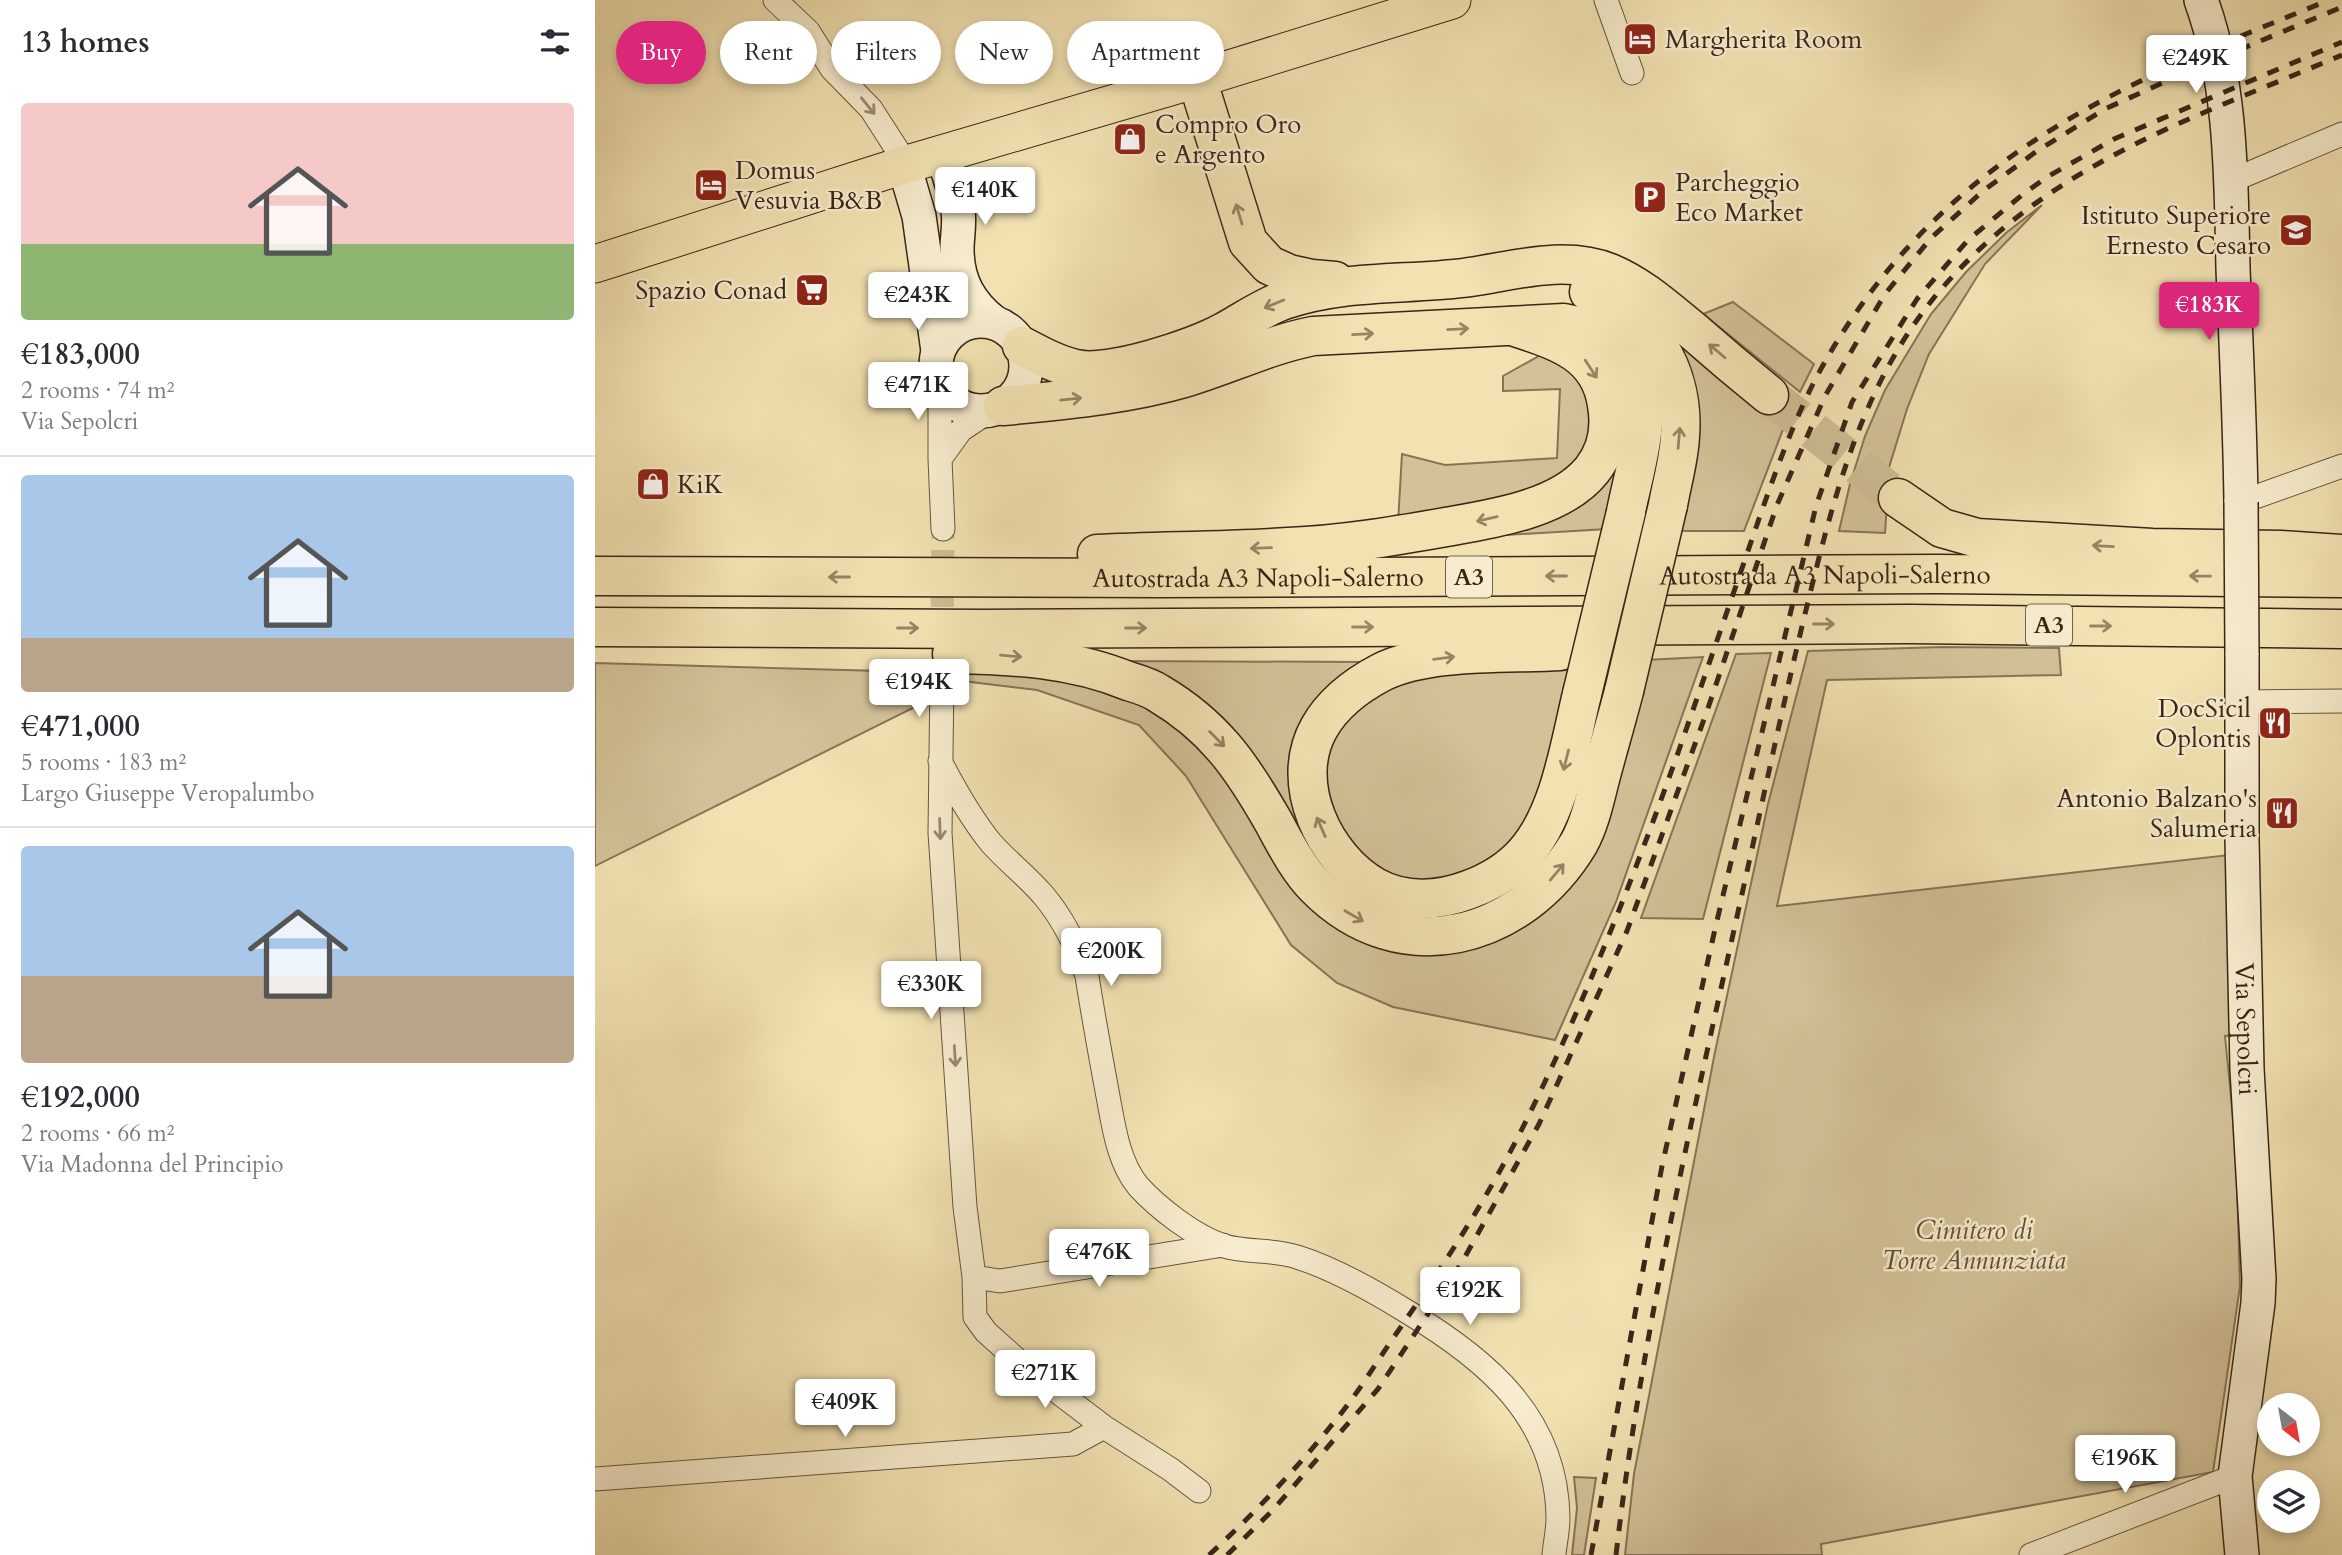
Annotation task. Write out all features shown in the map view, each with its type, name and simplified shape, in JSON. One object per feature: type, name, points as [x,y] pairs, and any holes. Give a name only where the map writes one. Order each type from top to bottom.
[{"type":"highway","points":[[1199,84],[1248,242],[1269,265],[1289,274],[1312,279],[1372,283]]},
{"type":"highway","points":[[1009,335],[1046,358],[1078,370],[1100,369],[1128,365],[1186,348],[1263,309],[1314,292],[1372,283],[1462,278],[1537,266],[1583,266],[1631,282],[1769,395]]},
{"type":"highway","points":[[598,627],[703,647],[988,654],[1061,661],[1110,673],[1156,692],[1199,722],[1225,747],[1247,775],[1291,853],[1314,885],[1337,906],[1370,925],[1410,936],[1446,936],[1480,928],[1511,914],[1542,890],[1580,841],[1589,819],[1624,691],[1668,505],[1680,435],[1679,404],[1672,374],[1661,348],[1646,327],[1621,308],[1594,293],[1565,285],[1462,278]]},
{"type":"highway","points":[[997,408],[1142,389],[1216,368],[1285,342],[1313,336],[1564,323],[1586,328],[1604,337],[1619,350],[1630,365],[1637,383],[1643,432],[1626,512],[1582,694],[1560,784],[1541,829],[1525,853],[1501,875],[1454,895],[1421,899],[1396,895],[1376,888],[1350,869],[1332,849],[1319,826],[1308,787],[1309,760],[1318,729],[1337,703],[1360,684],[1385,671],[1410,663],[1445,657],[1625,649],[1756,625]]},
{"type":"highway","points":[[876,578],[1037,557],[1291,547],[1403,534],[1478,521],[1531,508],[1556,496],[1591,471],[1602,455],[1610,421],[1607,398],[1587,361],[1556,341],[1512,326]]},
{"type":"highway","points":[[1898,498],[1942,528],[1977,538],[2152,548],[2281,550],[2342,555]]},
{"type":"highway","name":"Autostrada A3 Napoli-Salerno","points":[[595,576],[1179,578],[1938,573],[2342,578]]},
{"type":"highway","name":"Autostrada A3 Napoli-Salerno","points":[[598,627],[999,629],[1756,625],[2342,629]]},
{"type":"main road","points":[[1224,71],[1453,0]]},
{"type":"main road","points":[[595,264],[904,165],[1180,84]]},
{"type":"street","points":[[775,0],[808,31],[832,69],[871,109],[904,165],[919,216],[938,351],[936,363],[940,385],[943,529]]},
{"type":"street","points":[[1606,0],[1632,73]]},
{"type":"street","name":"Via Sepolcri","points":[[2201,0],[2213,32],[2221,70],[2231,181],[2241,502],[2242,839],[2247,1069],[2259,1279],[2235,1476],[2242,1555]]},
{"type":"street","points":[[2231,181],[2342,134]]},
{"type":"street","points":[[940,459],[961,430],[997,408],[1021,388],[1026,374],[1026,360],[1009,335],[984,315],[967,295],[961,281],[957,252],[959,214],[942,154]]},
{"type":"street","points":[[938,351],[944,341],[961,326],[983,321],[1009,335]]},
{"type":"street","points":[[940,385],[955,403],[978,411],[997,408]]},
{"type":"street","points":[[2241,502],[2342,466]]},
{"type":"street","points":[[942,677],[940,833],[975,1317],[986,1332],[1025,1367],[1104,1427],[1199,1491]]},
{"type":"street","points":[[2242,702],[2342,701]]},
{"type":"street","points":[[940,761],[966,809],[992,844],[1044,897],[1064,924],[1079,952],[1087,976],[1118,1147],[1136,1184],[1171,1217],[1223,1245]]},
{"type":"street","points":[[974,1277],[1000,1281],[1223,1245],[1296,1256],[1369,1288],[1445,1334],[1498,1377],[1528,1417],[1549,1462],[1557,1499],[1558,1520],[1554,1555]]},
{"type":"street","points":[[595,1479],[1073,1444],[1104,1427]]},
{"type":"street","points":[[2031,1555],[2235,1476]]},
{"type":"green space","points":[[2042,205],[1985,264],[1929,354],[1907,409],[1887,474],[1903,483],[1887,503],[1885,533],[1839,531],[1865,436],[1885,390],[1931,314],[1966,272],[2006,233]]},
{"type":"green space","points":[[1733,302],[1814,364],[1800,392],[1703,314]]},
{"type":"green space","points":[[1668,328],[1761,406],[1787,419],[1744,531],[1679,531]]},
{"type":"green space","points":[[1546,352],[1590,381],[1590,447],[1549,485],[1398,523],[1402,454],[1445,465],[1557,458],[1560,389],[1503,391],[1503,376]]},
{"type":"green space","points":[[1623,442],[1607,529],[1439,539]]},
{"type":"green space","name":"Cimitero di Torre Annunziata","points":[[1943,647],[2059,648],[2061,675],[1827,680],[1777,906],[2229,855],[2234,1035],[2225,1036],[2236,1148],[2240,1286],[2213,1472],[1821,1544],[1822,1555],[1625,1555],[1634,1474],[1715,1052],[1768,804],[1808,651]]},
{"type":"green space","points":[[1771,653],[1703,919],[1641,918],[1736,654]]},
{"type":"green space","points":[[1703,657],[1616,902],[1555,1040],[1393,1007],[1337,983],[1291,945],[1186,776],[1139,725],[1037,690],[963,681],[963,669],[1063,676],[1142,699],[1200,742],[1295,883],[1532,917],[1645,660]]},
{"type":"green space","points":[[1604,659],[1615,660],[1576,812],[1552,856],[1471,917],[1360,906],[1115,661],[1365,662],[1301,741],[1340,878],[1506,888]]},
{"type":"green space","points":[[595,663],[919,672],[919,705],[595,866]]},
{"type":"green space","points":[[1574,664],[1536,807],[1505,856],[1445,885],[1385,878],[1336,835],[1321,771],[1332,742],[1350,715],[1405,678]]},
{"type":"green space","points":[[1574,1477],[1596,1478],[1584,1555],[1572,1555],[1577,1508]]},
{"type":"tunnel","points":[[1769,395],[1898,498]]},
{"type":"tunnel","points":[[942,641],[943,529]]},
{"type":"railway","points":[[1209,1555],[1277,1488],[1347,1406],[1446,1260],[1508,1156],[1566,1036],[1644,846],[1795,422],[1833,347],[1857,311],[1910,245],[1955,201],[2003,162],[2053,129],[2159,72],[2329,0]]},
{"type":"railway","points":[[1227,1555],[1272,1511],[1378,1389],[1461,1264],[1539,1124],[1627,931],[1707,711],[1777,505],[1825,396],[1885,294],[1931,238],[1983,191],[2037,151],[2105,109],[2342,7]]},
{"type":"railway","points":[[1591,1555],[1662,1166],[1715,929],[1816,506],[1852,402],[1917,299],[1968,240],[2022,195],[2047,177],[2114,139],[2342,42]]},
{"type":"railway","points":[[1616,1555],[1655,1302],[1707,1052],[1816,571],[1839,487],[1869,406],[1910,330],[1937,294],[1980,249],[2026,211],[2074,178],[2124,150],[2230,101],[2342,55]]},
{"type":"place","name":"Margherita Room","points":[[1640,39]]},
{"type":"place","name":"Compro Oro e Argento","points":[[1130,139]]},
{"type":"place","name":"Domus Vesuvia B&B","points":[[711,185]]},
{"type":"place","name":"Parcheggio Eco Market","points":[[1650,197]]},
{"type":"place","name":"Istituto Superiore Ernesto Cesaro","points":[[2296,230]]},
{"type":"place","name":"Spazio Conad","points":[[812,290]]},
{"type":"place","name":"KiK","points":[[653,484]]},
{"type":"place","name":"DocSicil Oplontis","points":[[2275,723]]},
{"type":"place","name":"Antonio Balzano's Salumeria","points":[[2282,813]]}]
